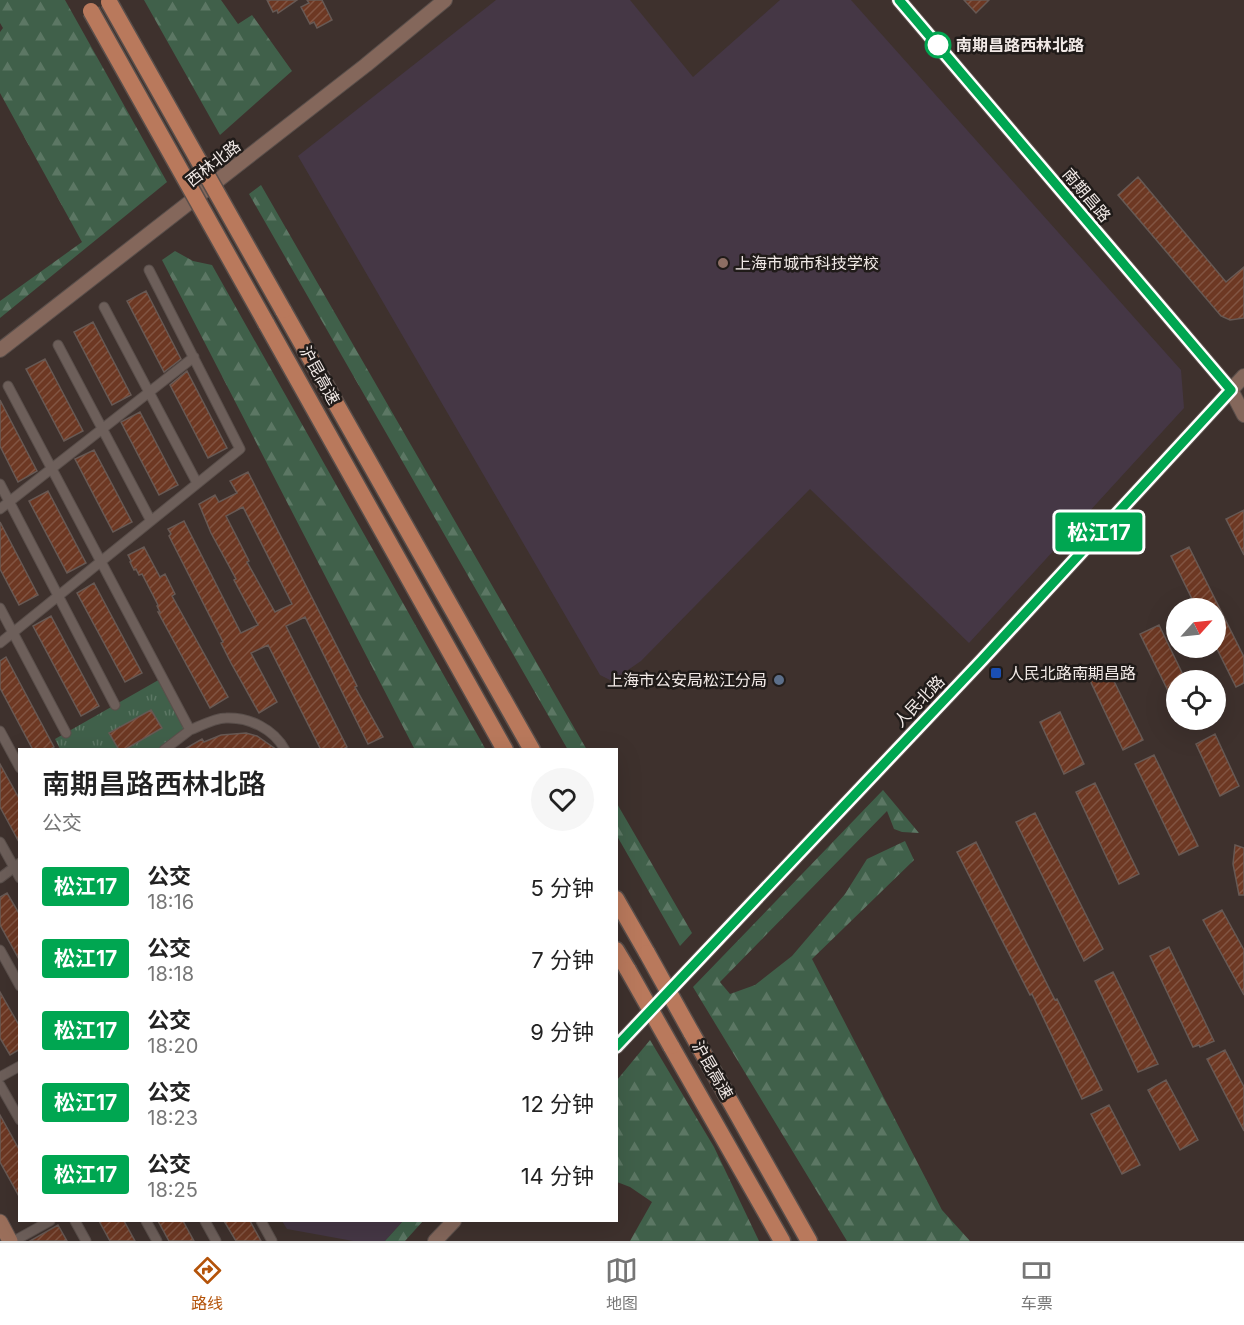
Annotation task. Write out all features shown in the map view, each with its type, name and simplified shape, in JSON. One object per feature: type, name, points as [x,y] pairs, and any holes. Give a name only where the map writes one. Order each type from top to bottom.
[{"type":"highway","name":"沪昆高速","points":[[109,1],[531,748]]},
{"type":"highway","name":"沪昆高速","points":[[88,5],[504,748]]},
{"type":"highway","name":"沪昆高速","points":[[618,902],[809,1241]]},
{"type":"highway","name":"沪昆高速","points":[[618,953],[782,1241]]},
{"type":"highway","points":[[753,1142],[815,1241]]},
{"type":"highway","points":[[732,1153],[772,1241]]},
{"type":"main road","name":"西林北路","points":[[0,350],[445,0]]},
{"type":"main road","name":"南期昌路","points":[[899,0],[1231,390],[1244,415]]},
{"type":"main road","name":"人民北路","points":[[618,1045],[982,660],[1244,376]]},
{"type":"main road","points":[[0,1222],[12,1241]]},
{"type":"main road","points":[[435,1241],[453,1222]]},
{"type":"street","points":[[0,644],[240,449],[149,270]]},
{"type":"street","points":[[104,307],[197,483]]},
{"type":"street","points":[[58,345],[151,521]]},
{"type":"street","points":[[0,509],[194,357]]},
{"type":"street","points":[[8,386],[190,730]]},
{"type":"street","points":[[0,484],[115,705]]},
{"type":"street","points":[[0,608],[66,733]]},
{"type":"street","points":[[167,748],[190,730],[225,718],[258,724],[280,742],[284,748]]},
{"type":"street","points":[[1,735],[18,765]]},
{"type":"street","points":[[0,842],[17,865],[0,878]]},
{"type":"street","points":[[0,950],[18,982]]},
{"type":"street","points":[[0,1077],[18,1067]]},
{"type":"street","points":[[1,1090],[18,1117]]},
{"type":"street","points":[[12,1241],[48,1222]]},
{"type":"street","points":[[76,1222],[86,1241]]},
{"type":"street","points":[[147,1222],[157,1241]]},
{"type":"street","points":[[206,1222],[216,1241]]},
{"type":"street","points":[[262,1222],[272,1241]]},
{"type":"shaded area","name":"上海市城市科技学校","points":[[496,0],[630,0],[693,77],[780,0],[851,0],[1181,370],[1184,408],[969,643],[810,489],[641,661],[612,681],[600,675],[298,156]]},
{"type":"shaded area","points":[[283,1222],[402,1222],[385,1241],[353,1241],[287,1229]]},
{"type":"green space","points":[[0,0],[65,0],[167,182],[0,318],[0,301],[82,242],[0,93],[0,32],[3,28],[0,23]]},
{"type":"green space","points":[[144,0],[221,0],[238,24],[252,15],[292,71],[220,135]]},
{"type":"green space","points":[[261,185],[586,748],[567,748],[249,194]]},
{"type":"green space","points":[[175,251],[193,261],[212,265],[485,748],[414,748],[162,260]]},
{"type":"green space","points":[[162,678],[190,730],[167,748],[60,748],[55,739]]},
{"type":"green space","points":[[883,790],[919,833],[894,829],[887,811],[720,982],[730,994],[755,985],[792,956],[845,894],[867,859],[905,841],[914,860],[812,959],[942,1210],[970,1241],[847,1241],[693,987]]},
{"type":"green space","points":[[618,805],[692,933],[680,946],[618,838]]},
{"type":"green space","points":[[650,1040],[714,1147],[759,1241],[630,1241],[652,1202],[630,1187],[618,1182],[618,1079]]},
{"type":"green space","points":[[402,1222],[422,1222],[405,1241],[385,1241]]},
{"type":"building","points":[[267,0],[297,0],[278,13],[277,10],[273,12]]},
{"type":"building","points":[[307,0],[322,0],[332,20],[317,28],[314,22],[310,24],[301,7],[309,3]]},
{"type":"building","points":[[964,0],[989,0],[976,13]]},
{"type":"building","points":[[1138,177],[1226,282],[1244,267],[1244,318],[1230,320],[1221,316],[1118,195]]},
{"type":"building","points":[[146,291],[181,359],[164,372],[127,301]]},
{"type":"building","points":[[93,322],[131,395],[112,405],[74,332]]},
{"type":"building","points":[[45,359],[83,431],[64,441],[26,369]]},
{"type":"building","points":[[187,371],[227,448],[208,458],[170,385]]},
{"type":"building","points":[[0,400],[37,471],[18,482],[0,446]]},
{"type":"building","points":[[140,412],[178,485],[159,495],[121,422]]},
{"type":"building","points":[[94,450],[132,522],[113,532],[75,459]]},
{"type":"building","points":[[248,472],[357,686],[355,687],[383,737],[368,744],[305,617],[286,626],[347,747],[320,748],[268,645],[251,653],[277,702],[259,713],[221,643],[223,642],[169,536],[171,534],[168,529],[184,521],[241,633],[258,625],[211,533],[199,504],[215,495],[219,502],[237,493],[230,481]],"holes":[[[243,507],[292,604],[275,612],[247,562],[249,561],[226,516]]]},
{"type":"building","points":[[48,491],[86,563],[67,573],[29,501]]},
{"type":"building","points":[[1244,510],[1244,555],[1226,519]]},
{"type":"building","points":[[0,522],[38,595],[19,605],[0,569]]},
{"type":"building","points":[[144,547],[160,577],[165,574],[175,594],[172,596],[228,697],[210,708],[158,612],[160,612],[158,605],[142,574],[139,575],[136,569],[134,570],[130,562],[128,555]]},
{"type":"building","points":[[1189,547],[1214,598],[1192,598],[1171,556]]},
{"type":"building","points":[[94,583],[142,673],[125,682],[77,593]]},
{"type":"building","points":[[51,616],[99,706],[81,716],[33,626]]},
{"type":"building","points":[[1226,621],[1244,657],[1244,683],[1236,687],[1222,658],[1226,658]]},
{"type":"building","points":[[1159,625],[1166,640],[1166,658],[1175,658],[1181,670],[1166,670],[1166,687],[1140,634]]},
{"type":"building","points":[[6,657],[54,747],[32,748],[0,688],[0,661]]},
{"type":"building","points":[[1106,665],[1143,740],[1123,750],[1087,674]]},
{"type":"building","points":[[151,710],[162,728],[127,748],[118,748],[109,733]]},
{"type":"building","points":[[1060,712],[1084,764],[1064,774],[1040,722]]},
{"type":"building","points":[[246,733],[257,736],[274,748],[186,748],[202,739],[204,742],[221,735]]},
{"type":"building","points":[[1215,734],[1239,786],[1220,796],[1196,744]]},
{"type":"building","points":[[1154,755],[1198,846],[1179,855],[1135,764]]},
{"type":"building","points":[[0,764],[18,796],[18,840],[0,807]]},
{"type":"building","points":[[1095,783],[1139,874],[1119,884],[1076,792]]},
{"type":"building","points":[[1035,813],[1103,949],[1084,961],[1016,822]]},
{"type":"building","points":[[976,842],[1102,1090],[1082,1099],[1032,994],[1030,995],[957,852]]},
{"type":"building","points":[[1235,845],[1244,848],[1244,895],[1239,895],[1233,864]]},
{"type":"building","points":[[7,893],[18,912],[18,957],[0,925],[0,897]]},
{"type":"building","points":[[1222,910],[1244,950],[1244,995],[1203,920]]},
{"type":"building","points":[[1169,947],[1214,1041],[1200,1047],[1199,1045],[1193,1047],[1150,956]]},
{"type":"building","points":[[1113,972],[1158,1064],[1138,1072],[1095,981]]},
{"type":"building","points":[[0,992],[18,1024],[18,1050],[10,1055],[0,1038]]},
{"type":"building","points":[[1225,1050],[1244,1087],[1244,1131],[1207,1059]]},
{"type":"building","points":[[1166,1080],[1198,1140],[1180,1150],[1148,1090]]},
{"type":"building","points":[[1109,1105],[1140,1165],[1122,1174],[1091,1114]]},
{"type":"building","points":[[0,1115],[18,1147],[18,1194],[0,1162]]},
{"type":"building","points":[[100,1222],[125,1222],[135,1241],[110,1241]]},
{"type":"building","points":[[159,1222],[184,1222],[194,1241],[169,1241]]},
{"type":"building","points":[[225,1222],[251,1222],[261,1241],[236,1241]]},
{"type":"building","points":[[58,1225],[67,1241],[30,1241]]},
{"type":"bus line","name":"松江17","points":[[618,1045],[982,660],[996,642],[1231,390],[899,0]]},
{"type":"place","name":"南期昌路西林北路","points":[[938,45]]},
{"type":"place","name":"上海市城市科技学校","points":[[723,263]]},
{"type":"place","name":"人民北路南期昌路","points":[[996,673]]},
{"type":"place","name":"上海市公安局松江分局","points":[[779,680]]}]
